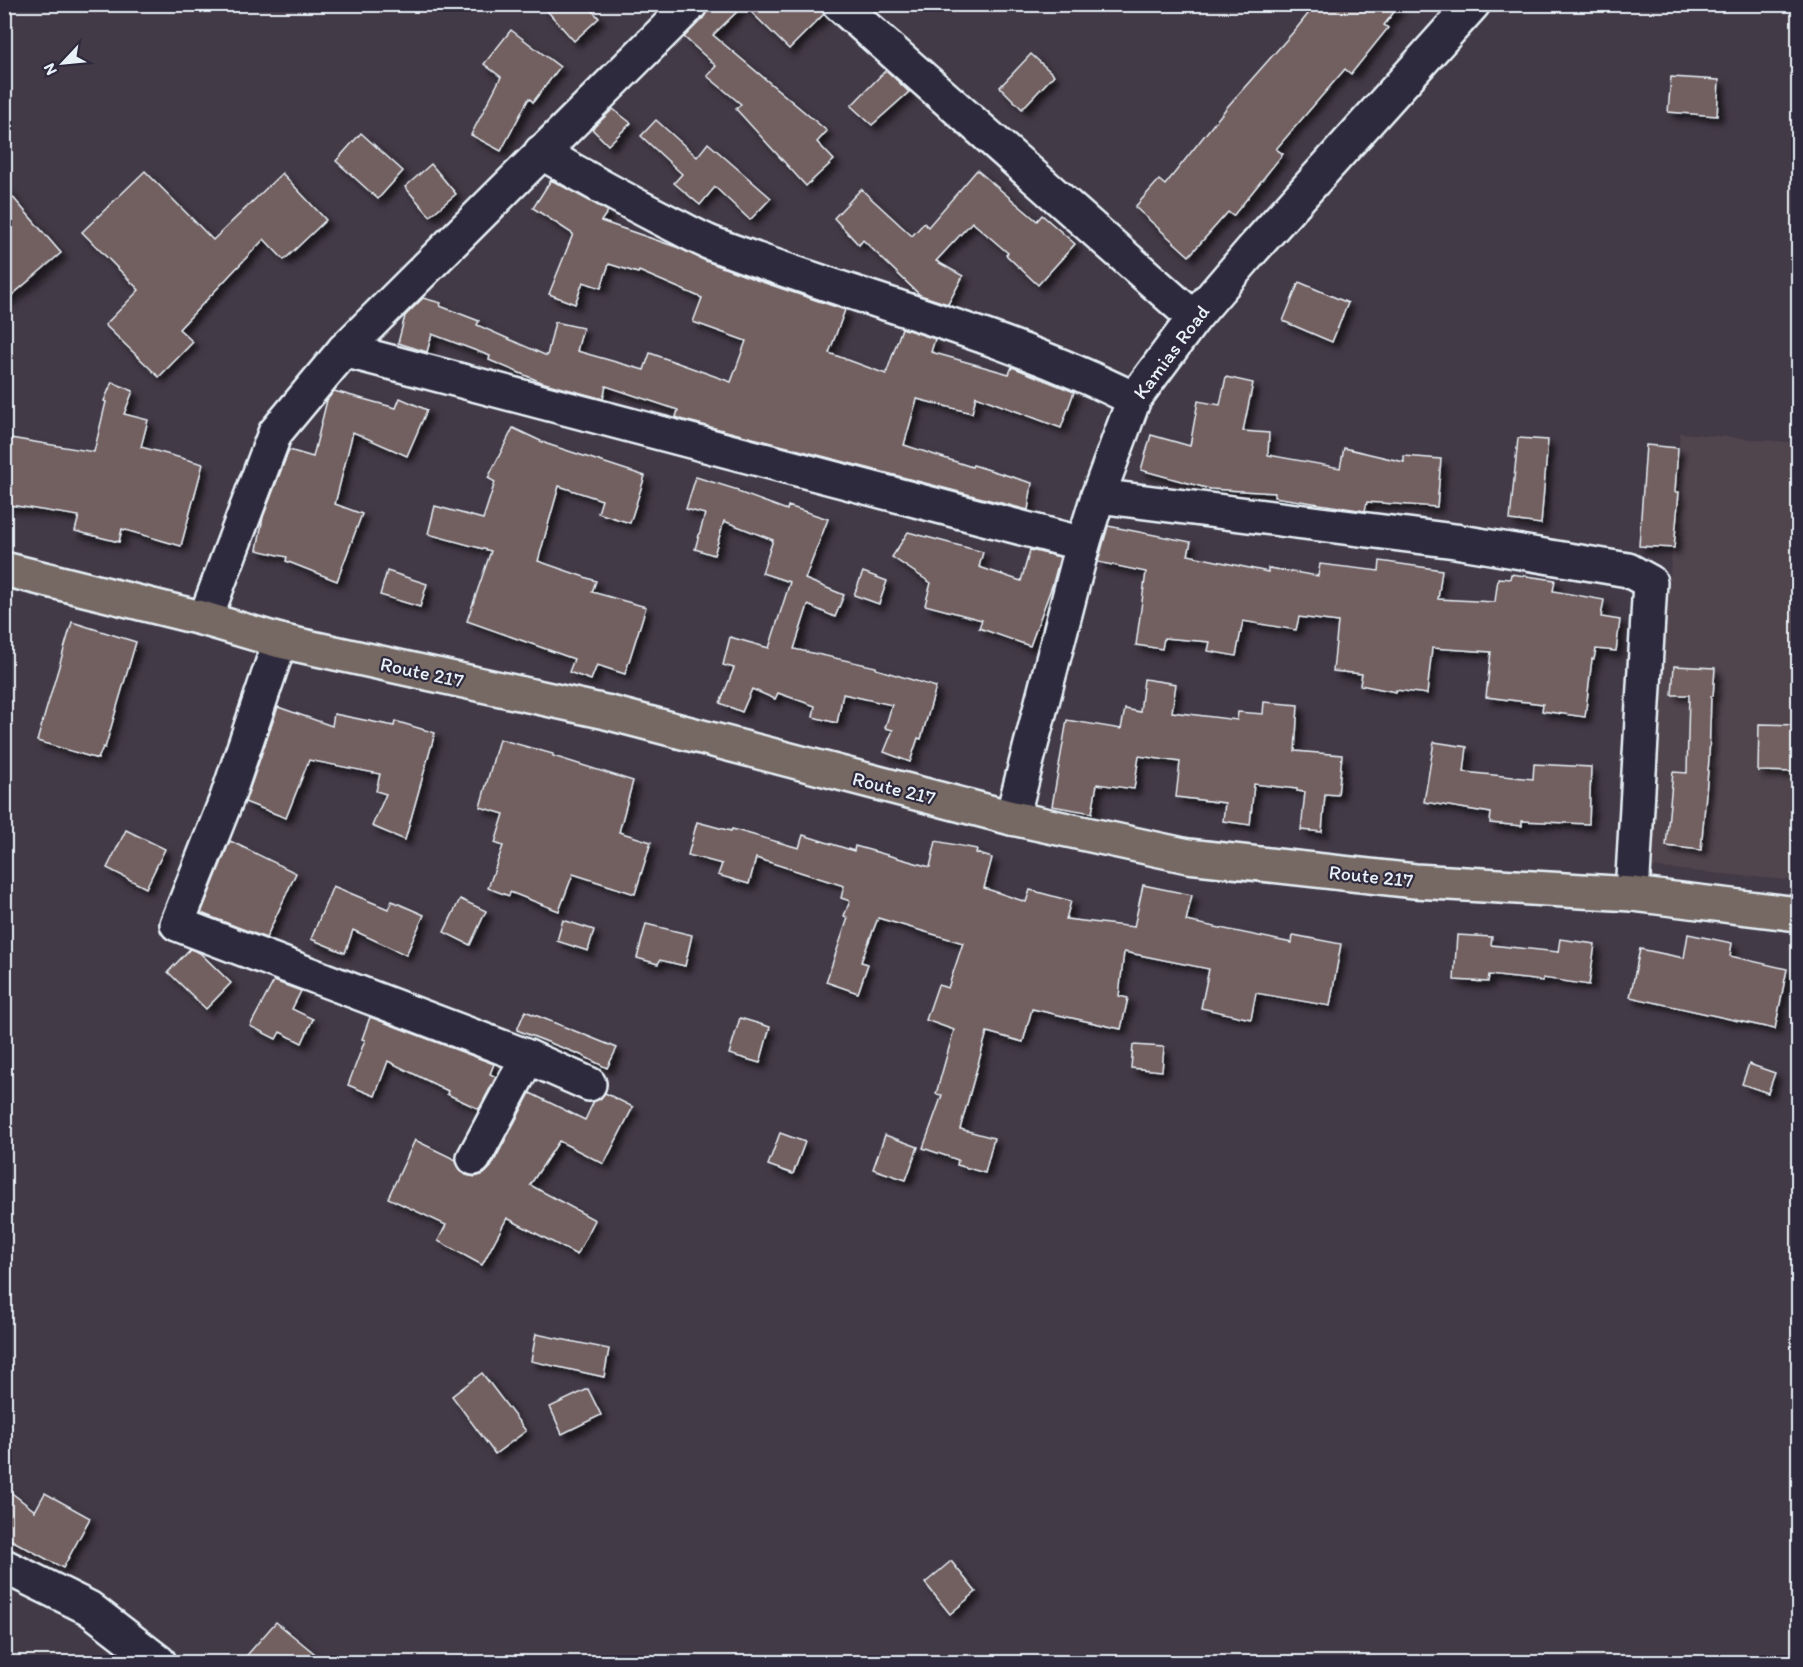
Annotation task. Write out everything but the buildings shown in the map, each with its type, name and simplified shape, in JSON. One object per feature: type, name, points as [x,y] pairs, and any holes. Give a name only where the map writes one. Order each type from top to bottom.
[{"type":"main road","name":"Route 217","points":[[4,569],[205,619],[280,641],[606,712],[1012,818],[1188,856],[1415,881],[1632,894],[1798,914]]},
{"type":"street","points":[[839,4],[1194,318]]},
{"type":"street","name":"Kamias Road","points":[[1012,818],[1083,544],[1134,399],[1194,318],[1473,4]]},
{"type":"street","points":[[205,619],[275,433],[345,350],[690,5]]},
{"type":"street","points":[[541,152],[620,198],[711,243],[872,300],[986,337],[1092,378],[1134,399]]},
{"type":"street","points":[[345,350],[1083,544]]},
{"type":"street","points":[[1098,496],[1455,541],[1628,570],[1650,582],[1632,894]]},
{"type":"street","points":[[280,641],[227,798],[177,924],[528,1057],[589,1084]]},
{"type":"street","points":[[474,1158],[528,1057]]},
{"type":"street","points":[[4,1566],[89,1608],[159,1662]]},
{"type":"shaded area","points":[[1680,433],[1798,443],[1798,881],[1650,867]]}]
